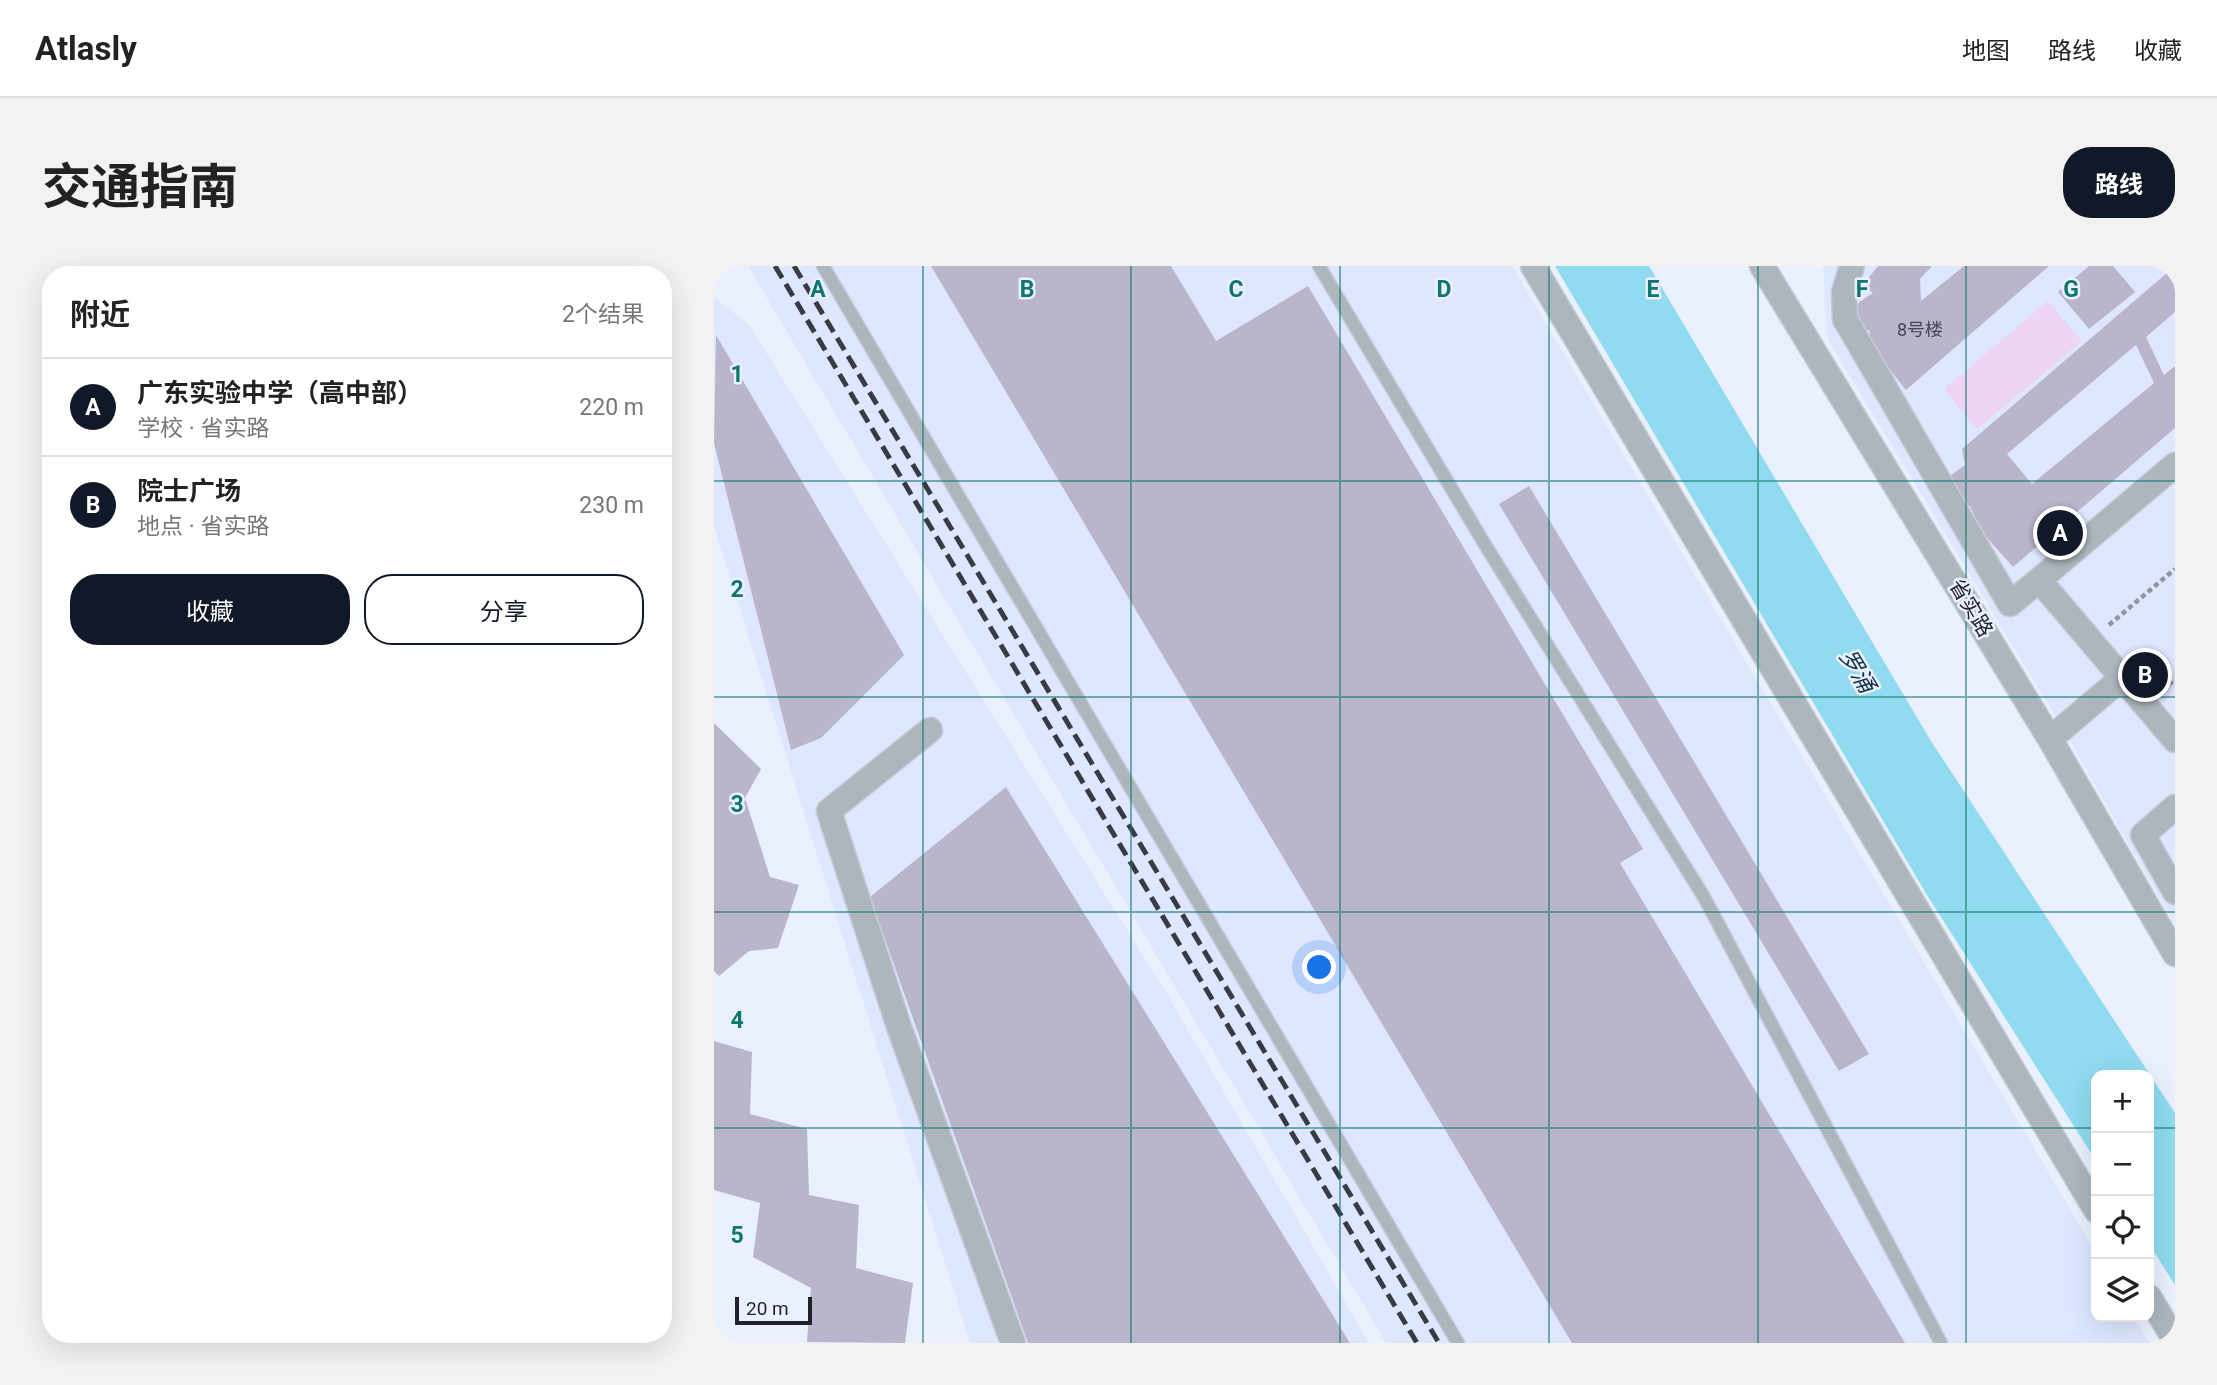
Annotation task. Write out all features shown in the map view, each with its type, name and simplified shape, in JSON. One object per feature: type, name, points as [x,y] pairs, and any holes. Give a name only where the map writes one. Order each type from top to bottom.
[{"type":"street","points":[[1533,266],[2091,1202]]},
{"type":"street","name":"省实路","points":[[1762,266],[2050,739],[2175,954]]},
{"type":"street","points":[[1852,266],[1844,292],[1845,319],[2010,604],[2175,465]]},
{"type":"street","points":[[2039,580],[2175,740]]},
{"type":"street","points":[[2050,739],[2122,678]]},
{"type":"street","points":[[930,730],[828,811],[899,1027],[1013,1343]]},
{"type":"street","points":[[2175,807],[2143,835],[2175,892]]},
{"type":"street","points":[[2154,1305],[2175,1340]]},
{"type":"lane","points":[[823,266],[1458,1343]]},
{"type":"lane","points":[[1318,266],[1484,543],[1704,897],[1941,1343]]},
{"type":"path","points":[[2091,641],[2175,569]]},
{"type":"shaded area","points":[[748,266],[1512,266],[2091,1245],[2091,1322],[2137,1322],[2150,1343],[1386,1343]]},
{"type":"shaded area","points":[[1823,266],[2175,266],[2175,925],[2063,729],[1827,338]]},
{"type":"shaded area","points":[[714,297],[749,325],[1169,997],[1369,1343],[970,1343],[714,526]]},
{"type":"shaded area","points":[[2048,301],[2082,341],[1977,429],[1944,389]]},
{"type":"water","name":"罗涌","points":[[1555,266],[1649,266],[1931,741],[2147,1070],[2091,1070],[2091,1153],[1927,895]]},
{"type":"water","points":[[2154,1081],[2175,1113],[2175,1285],[2154,1252]]},
{"type":"building","points":[[931,266],[1171,266],[1216,341],[1308,286],[1643,849],[1620,863],[1905,1343],[1572,1343]]},
{"type":"building","points":[[1878,266],[1932,266],[1920,279],[1921,301],[1964,266],[2049,266],[1906,390],[1869,344],[1870,331],[1859,327],[1855,315],[1859,302],[1873,293],[1863,285]]},
{"type":"building","points":[[2089,266],[2113,266],[2135,292],[2089,329],[2058,292]]},
{"type":"building","points":[[2175,266],[2175,312],[2146,337],[2164,375],[2175,366],[2175,428],[2013,567],[1981,531],[1970,506],[1957,501],[1951,490],[1951,475],[1965,465],[1962,449]],"holes":[[[2136,345],[2154,383],[2032,484],[2007,454]]]},
{"type":"building","points":[[716,335],[904,655],[821,738],[791,750],[714,443]]},
{"type":"building","points":[[1529,486],[1869,1054],[1839,1071],[1499,504]]},
{"type":"building","points":[[714,723],[761,769],[745,798],[770,877],[799,885],[778,948],[749,951],[719,976],[714,971]]},
{"type":"building","points":[[1006,787],[1350,1343],[1028,1343],[870,897]]},
{"type":"building","points":[[714,1041],[752,1052],[750,1114],[807,1129],[809,1195],[859,1205],[856,1268],[913,1283],[905,1343],[807,1342],[811,1288],[753,1257],[760,1203],[714,1190]]},
{"type":"railway","points":[[775,266],[1417,1343]]},
{"type":"railway","points":[[794,266],[1439,1343]]},
{"type":"place","name":"广东实验中学（高中部）","points":[[2060,533]]},
{"type":"place","name":"院士广场","points":[[2145,675]]}]
